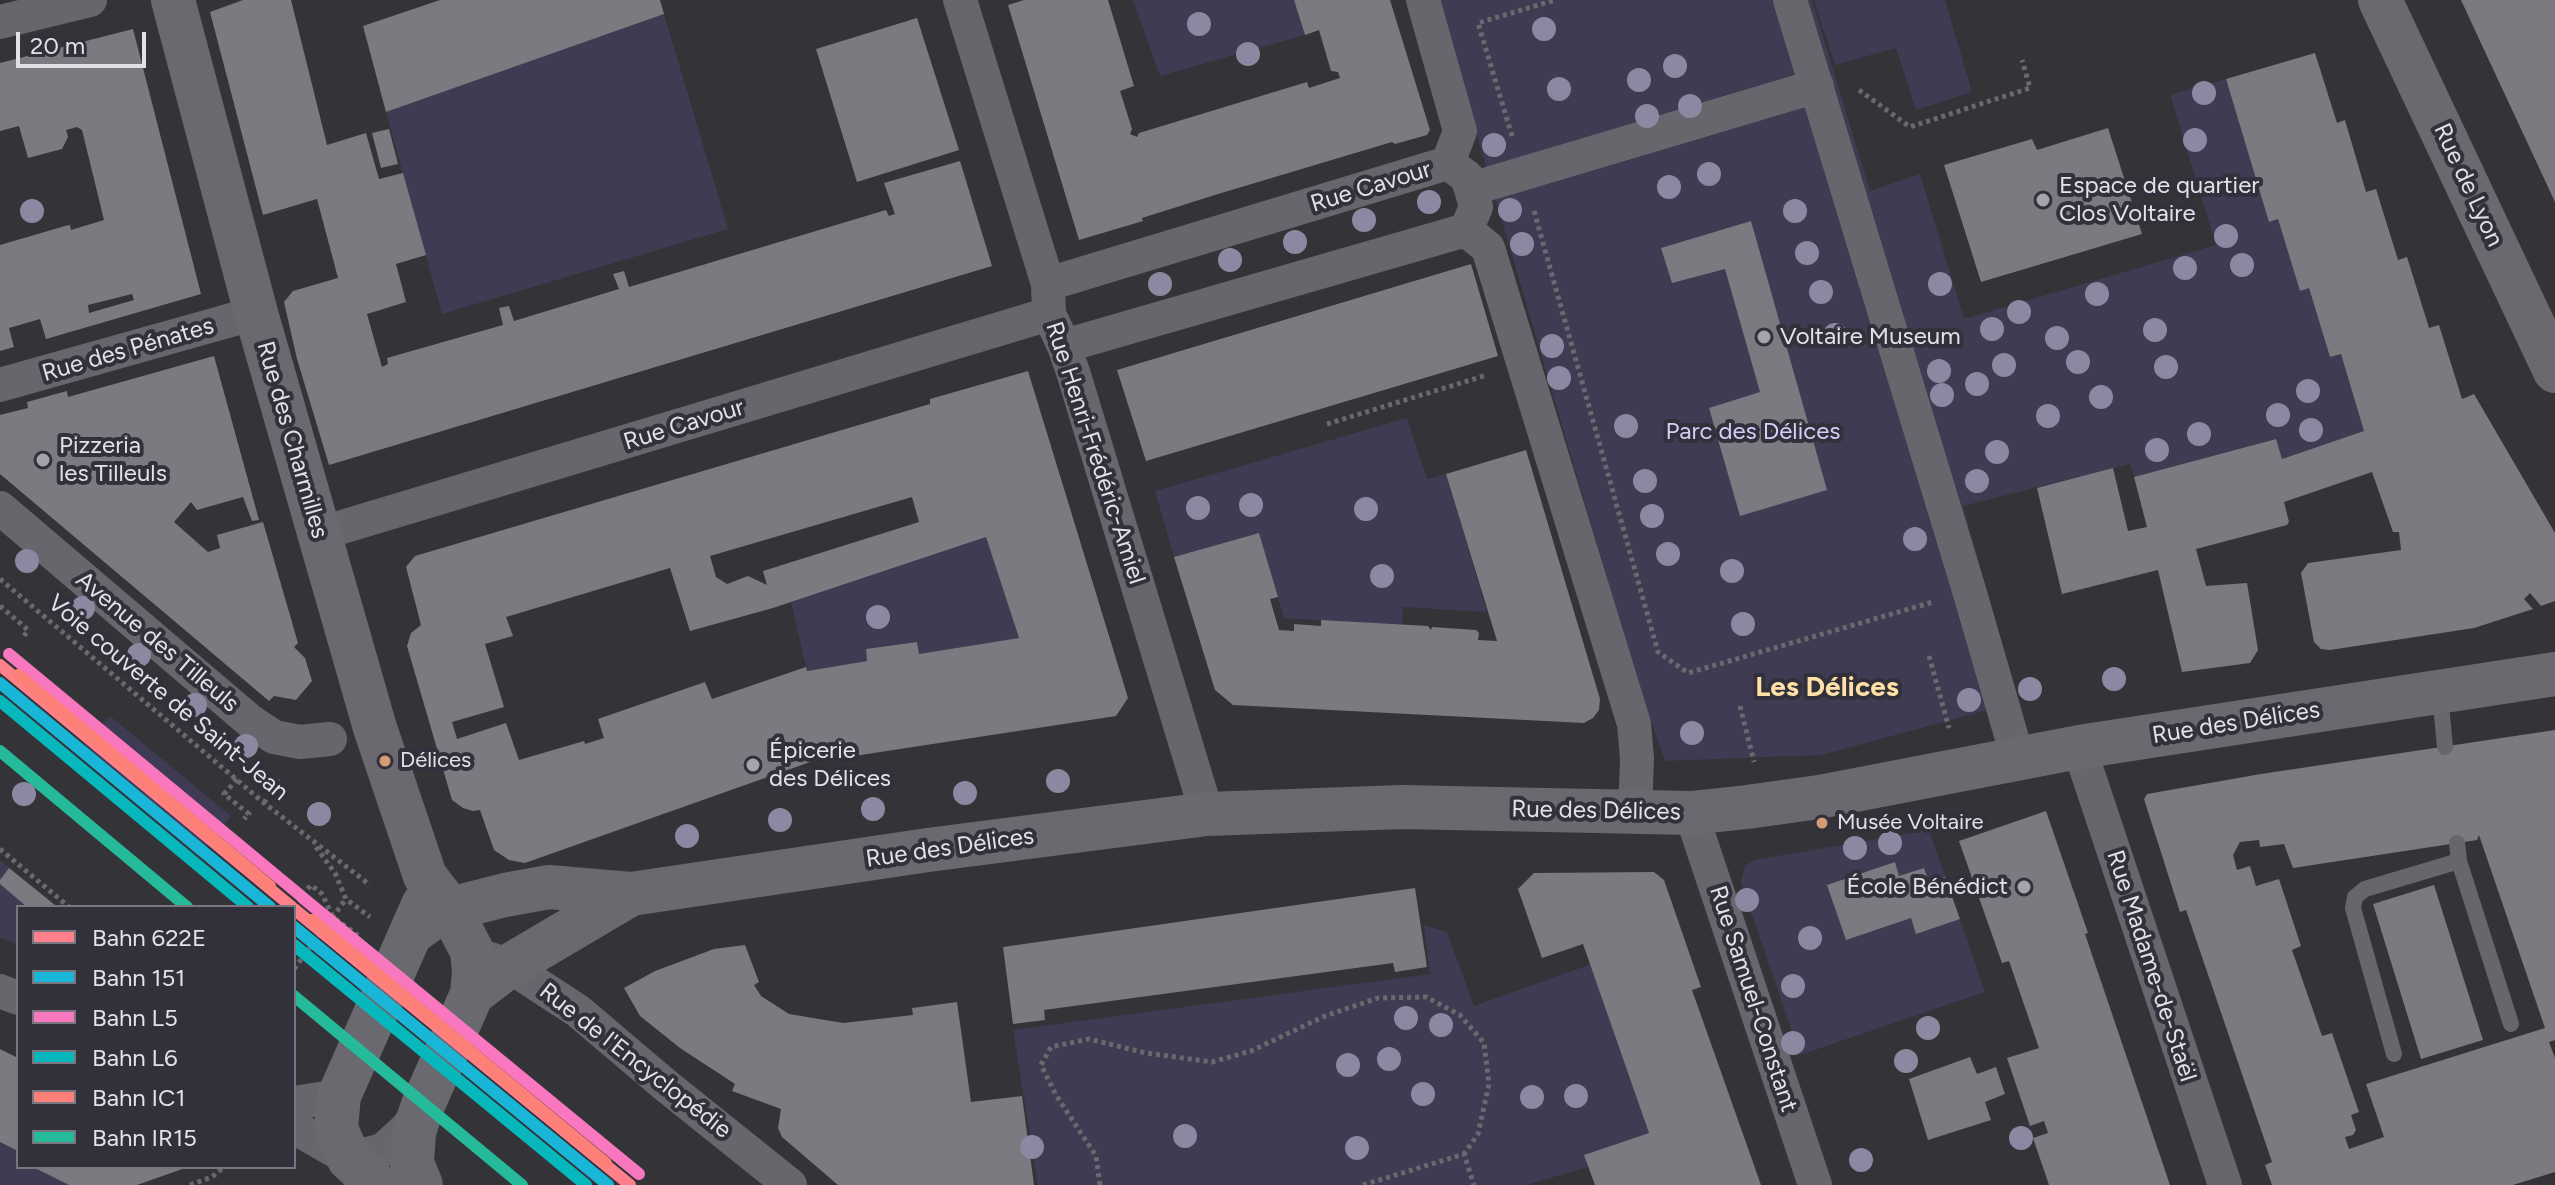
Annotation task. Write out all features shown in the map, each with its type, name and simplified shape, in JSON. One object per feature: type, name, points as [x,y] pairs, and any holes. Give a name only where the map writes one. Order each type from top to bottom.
[{"type":"street","points":[[0,22],[90,0]]},
{"type":"street","name":"Rue des Charmilles","points":[[173,0],[256,313],[319,534],[354,733],[438,892],[490,959]]},
{"type":"street","name":"Rue Henri-Frédéric-Amiel","points":[[960,0],[1207,814]]},
{"type":"street","points":[[1423,0],[1460,131],[1448,163]]},
{"type":"street","points":[[1790,0],[2018,759]]},
{"type":"street","name":"Rue de Lyon","points":[[2380,0],[2555,371]]},
{"type":"street","points":[[1466,230],[1476,207],[1471,189],[1817,86]]},
{"type":"street","name":"Rue Cavour","points":[[319,534],[1049,299],[1448,163],[1467,177],[1471,189]]},
{"type":"street","points":[[1064,346],[1466,230]]},
{"type":"street","points":[[1466,230],[1488,248],[1634,724],[1637,758],[1635,813]]},
{"type":"street","name":"Rue des Pénates","points":[[0,385],[256,313]]},
{"type":"street","name":"Avenue des Tilleuls","points":[[0,508],[250,721],[274,737],[300,742],[354,733]]},
{"type":"street","name":"Rue des Délices","points":[[438,892],[505,895],[549,887],[631,894],[928,850],[1207,814],[1402,807],[1691,813],[1819,797],[2079,747],[2555,674]]},
{"type":"street","name":"Rue Madame-de-Staël","points":[[2079,747],[2225,1185]]},
{"type":"street","name":"Rue Samuel-Constant","points":[[1691,813],[1815,1185]]},
{"type":"street","name":"Rue des Charmilles","points":[[339,1096],[424,902],[438,892]]},
{"type":"street","name":"Rue des Délices","points":[[423,1105],[490,959],[631,894]]},
{"type":"street","name":"Rue de l'Encyclopédie","points":[[490,959],[578,1011],[790,1185]]},
{"type":"street","points":[[296,1103],[339,1096],[336,1128],[363,1172]]},
{"type":"street","points":[[363,1172],[407,1128],[423,1105]]},
{"type":"street","points":[[421,1185],[412,1163],[414,1132],[423,1105]]},
{"type":"street","points":[[296,1128],[363,1172]]},
{"type":"lane","points":[[2440,693],[2445,747]]},
{"type":"lane","points":[[2457,843],[2459,861],[2511,1024]]},
{"type":"lane","points":[[2394,1054],[2353,908],[2355,897],[2365,889],[2459,861]]},
{"type":"path","points":[[1555,0],[1478,23],[1658,652],[1688,673],[1929,603]]},
{"type":"path","points":[[1817,86],[1847,80],[1910,127],[2030,88],[2022,60]]},
{"type":"path","points":[[1327,424],[1522,365]]},
{"type":"path","name":"Voie couverte de Saint-Jean","points":[[0,579],[313,843]]},
{"type":"path","points":[[0,606],[28,630],[24,636]]},
{"type":"path","points":[[1929,656],[1950,729]]},
{"type":"path","points":[[1740,706],[1754,763]]},
{"type":"path","points":[[237,779],[224,794],[249,814],[244,819]]},
{"type":"path","points":[[313,843],[370,885]]},
{"type":"path","points":[[313,843],[335,873],[346,899],[369,916],[413,932]]},
{"type":"path","points":[[0,849],[67,905]]},
{"type":"path","points":[[294,905],[311,885],[322,894],[333,917],[360,937]]},
{"type":"path","points":[[296,966],[346,899]]},
{"type":"path","points":[[1100,1185],[1096,1156],[1056,1095],[1041,1065],[1051,1047],[1089,1039],[1146,1053],[1212,1062],[1251,1051],[1325,1016],[1378,998],[1426,997],[1460,1015],[1484,1043],[1489,1084],[1478,1134],[1464,1154],[1363,1185]]},
{"type":"path","points":[[1464,1154],[1474,1185]]},
{"type":"path","points":[[190,1185],[212,1177],[222,1169]]},
{"type":"green space","points":[[1133,0],[1294,0],[1305,35],[1160,76]]},
{"type":"green space","name":"Parc des Délices","points":[[1437,0],[1812,0],[1870,191],[1920,174],[1964,319],[2216,245],[2170,95],[2226,79],[2269,221],[2278,219],[2300,290],[2309,288],[2330,357],[2341,354],[2364,431],[2282,459],[2275,439],[2134,477],[2130,464],[1963,506],[2018,702],[1821,755],[1665,761],[1638,684]]},
{"type":"green space","points":[[1814,0],[1945,0],[1972,92],[1916,110],[1896,48],[1835,65]]},
{"type":"green space","points":[[664,14],[728,229],[442,314],[386,112]]},
{"type":"green space","points":[[1407,418],[1427,479],[1446,474],[1487,612],[1403,607],[1402,625],[1284,618],[1259,533],[1174,557],[1155,491]]},
{"type":"green space","points":[[986,537],[1019,638],[919,654],[917,642],[866,649],[867,661],[807,671],[791,602]]},
{"type":"green space","points":[[110,716],[231,816],[198,856],[77,754]]},
{"type":"green space","points":[[1929,830],[1985,992],[1800,1055],[1741,882],[1745,866],[1754,860]]},
{"type":"green space","points":[[0,860],[56,905],[16,905],[16,943],[0,938]]},
{"type":"green space","points":[[1424,925],[1447,932],[1474,1006],[1591,964],[1649,1133],[1585,1155],[1588,1167],[1526,1185],[1038,1185],[1013,1030],[1430,974]]},
{"type":"green space","points":[[0,1142],[16,1150],[16,1169],[37,1169],[69,1185],[0,1185]]},
{"type":"building","points":[[243,0],[291,0],[327,145],[366,133],[379,179],[403,173],[426,255],[396,264],[406,302],[367,314],[382,367],[388,364],[387,358],[503,325],[499,308],[509,306],[514,321],[619,289],[613,274],[624,271],[629,287],[886,210],[889,216],[895,214],[884,183],[960,161],[992,266],[329,465],[297,359],[284,302],[293,291],[338,278],[317,199],[263,215],[210,12]]},
{"type":"building","points":[[440,0],[660,0],[664,14],[386,112],[363,26]]},
{"type":"building","points":[[1024,0],[1108,0],[1134,86],[1120,91],[1132,129],[1130,134],[1137,137],[1139,133],[1307,82],[1309,88],[1340,78],[1338,72],[1331,71],[1319,30],[1305,35],[1294,0],[1390,0],[1430,130],[1427,135],[1395,144],[1392,142],[1218,194],[1079,240],[1008,5]]},
{"type":"building","points":[[2461,0],[2555,0],[2555,202],[2473,26]]},
{"type":"building","points":[[917,18],[959,150],[857,182],[816,49]]},
{"type":"building","points":[[133,29],[201,294],[46,339],[40,319],[9,328],[14,347],[0,351],[0,245],[65,226],[70,225],[71,230],[104,220],[82,130],[77,127],[66,130],[68,137],[62,149],[28,158],[19,126],[0,131],[0,63]],"holes":[[[132,294],[134,300],[89,313],[88,305]]]},
{"type":"building","points":[[2315,53],[2337,123],[2345,120],[2366,192],[2376,189],[2398,260],[2407,257],[2429,328],[2439,325],[2462,399],[2474,394],[2555,533],[2555,601],[2541,606],[2530,593],[2524,599],[2533,609],[2474,628],[2321,649],[2314,642],[2301,573],[2308,563],[2401,550],[2399,532],[2393,532],[2372,472],[2284,502],[2287,525],[2196,549],[2206,586],[2247,583],[2258,650],[2250,663],[2182,672],[2158,570],[2062,594],[2037,488],[2113,468],[2128,531],[2147,527],[2134,477],[2276,439],[2282,459],[2364,431],[2341,354],[2330,357],[2309,288],[2300,291],[2278,219],[2269,222],[2226,79]]},
{"type":"building","name":"Espace de quartier Clos Voltaire","points":[[2108,128],[2142,234],[1981,282],[1944,165],[2032,139],[2037,150]]},
{"type":"building","points":[[389,129],[398,164],[381,168],[372,133]]},
{"type":"building","name":"Voltaire Museum","points":[[1751,221],[1827,490],[1740,516],[1709,408],[1760,392],[1725,269],[1672,283],[1661,248]]},
{"type":"building","points":[[1471,264],[1498,356],[1146,461],[1117,370]]},
{"type":"building","points":[[214,356],[259,520],[252,521],[243,497],[197,510],[191,502],[174,522],[208,552],[220,548],[217,535],[263,522],[298,643],[294,647],[305,658],[312,681],[296,700],[274,696],[269,701],[0,474],[0,415],[28,408],[27,402],[67,391],[68,397]]},
{"type":"building","points":[[1028,371],[1128,698],[1116,716],[828,760],[827,756],[525,863],[509,860],[494,850],[480,810],[463,808],[452,800],[407,646],[411,633],[421,625],[406,567],[415,556],[930,404],[930,399]],"holes":[[[912,497],[919,522],[763,571],[767,585],[748,576],[727,584],[716,577],[710,556]],[[986,537],[1019,638],[919,654],[917,642],[866,649],[867,661],[807,671],[806,667],[712,699],[705,682],[598,719],[604,738],[519,760],[506,723],[457,739],[452,722],[504,707],[485,644],[513,636],[506,617],[670,568],[690,631],[773,608]]]},
{"type":"building","points":[[1526,450],[1600,699],[1599,710],[1593,718],[1584,723],[1233,705],[1215,690],[1174,557],[1259,533],[1278,597],[1270,599],[1279,630],[1294,631],[1294,624],[1321,626],[1321,620],[1428,626],[1431,630],[1432,627],[1476,630],[1478,640],[1497,641],[1446,474]]},
{"type":"building","points":[[2555,730],[2555,1040],[2549,1042],[2555,1058],[2555,1172],[2513,1185],[2272,1185],[2265,1165],[2272,1162],[2186,910],[2180,912],[2144,799],[2147,794]],"holes":[[[2479,835],[2545,1028],[2366,1084],[2384,1137],[2349,1149],[2345,1137],[2353,1135],[2356,1130],[2351,1115],[2359,1112],[2332,1033],[2322,1036],[2292,950],[2301,946],[2279,879],[2256,886],[2250,866],[2237,870],[2233,855],[2240,842],[2259,840],[2260,847],[2284,844],[2293,868],[2477,840]]]},
{"type":"building","points":[[2046,811],[2170,1185],[2049,1185],[2033,1138],[2048,1133],[2044,1121],[2030,1126],[2007,1058],[2039,1048],[2009,961],[2002,963],[1959,841]]},
{"type":"building","points":[[1895,862],[1899,876],[1924,868],[1929,883],[1945,877],[1960,919],[1916,934],[1911,918],[1846,940],[1827,885]]},
{"type":"building","points":[[9,868],[55,905],[25,905],[0,884]]},
{"type":"building","points":[[1654,872],[1664,880],[1701,987],[1692,990],[1761,1185],[1595,1185],[1584,1155],[1649,1133],[1583,944],[1542,958],[1518,889],[1534,873]]},
{"type":"building","points":[[2434,885],[2483,1040],[2421,1059],[2373,904]]},
{"type":"building","points":[[1415,888],[1427,967],[1395,972],[1393,963],[1044,1010],[1045,1020],[1013,1024],[1003,947]]},
{"type":"building","points":[[745,945],[759,982],[754,985],[761,996],[789,1014],[843,1023],[913,1015],[912,1008],[957,1002],[971,1102],[1022,1096],[1034,1185],[838,1185],[782,1137],[778,1128],[781,1109],[732,1091],[735,1084],[680,1048],[640,1016],[624,988],[655,971],[714,949]]},
{"type":"building","points":[[0,1049],[16,1057],[16,1150],[0,1142]]},
{"type":"building","points":[[1970,1057],[1977,1074],[1996,1067],[2005,1094],[1985,1102],[1991,1120],[1928,1140],[1909,1079]]},
{"type":"building","points":[[37,1169],[182,1169],[137,1185],[69,1185]]},
{"type":"rail line","name":"L5","points":[[9,654],[301,896]]},
{"type":"rail line","name":"622E","points":[[0,665],[290,905]]},
{"type":"rail line","name":"IC1","points":[[18,675],[270,886]]},
{"type":"rail line","name":"151","points":[[0,683],[268,905]]},
{"type":"rail line","name":"L6","points":[[0,701],[246,905]]},
{"type":"rail line","name":"IR15","points":[[0,751],[185,905]]},
{"type":"rail line","name":"L5","points":[[303,898],[639,1174]]},
{"type":"rail line","name":"622E","points":[[296,911],[630,1185]]},
{"type":"rail line","name":"IC1","points":[[312,920],[606,1163]]},
{"type":"rail line","name":"151","points":[[296,929],[608,1185]]},
{"type":"rail line","name":"L6","points":[[296,947],[586,1185]]},
{"type":"rail line","name":"IR15","points":[[296,998],[522,1185]]},
{"type":"place","name":"Espace de quartier Clos Voltaire","points":[[2043,200]]},
{"type":"place","name":"Voltaire Museum","points":[[1764,337]]},
{"type":"place","name":"Pizzeria les Tilleuls","points":[[43,460]]},
{"type":"place","name":"Délices","points":[[385,761]]},
{"type":"place","name":"Épicerie des Délices","points":[[753,765]]},
{"type":"place","name":"Musée Voltaire","points":[[1822,823]]},
{"type":"place","name":"École Bénédict","points":[[2024,887]]},
{"type":"district","name":"Les Délices","points":[[1827,688]]}]
